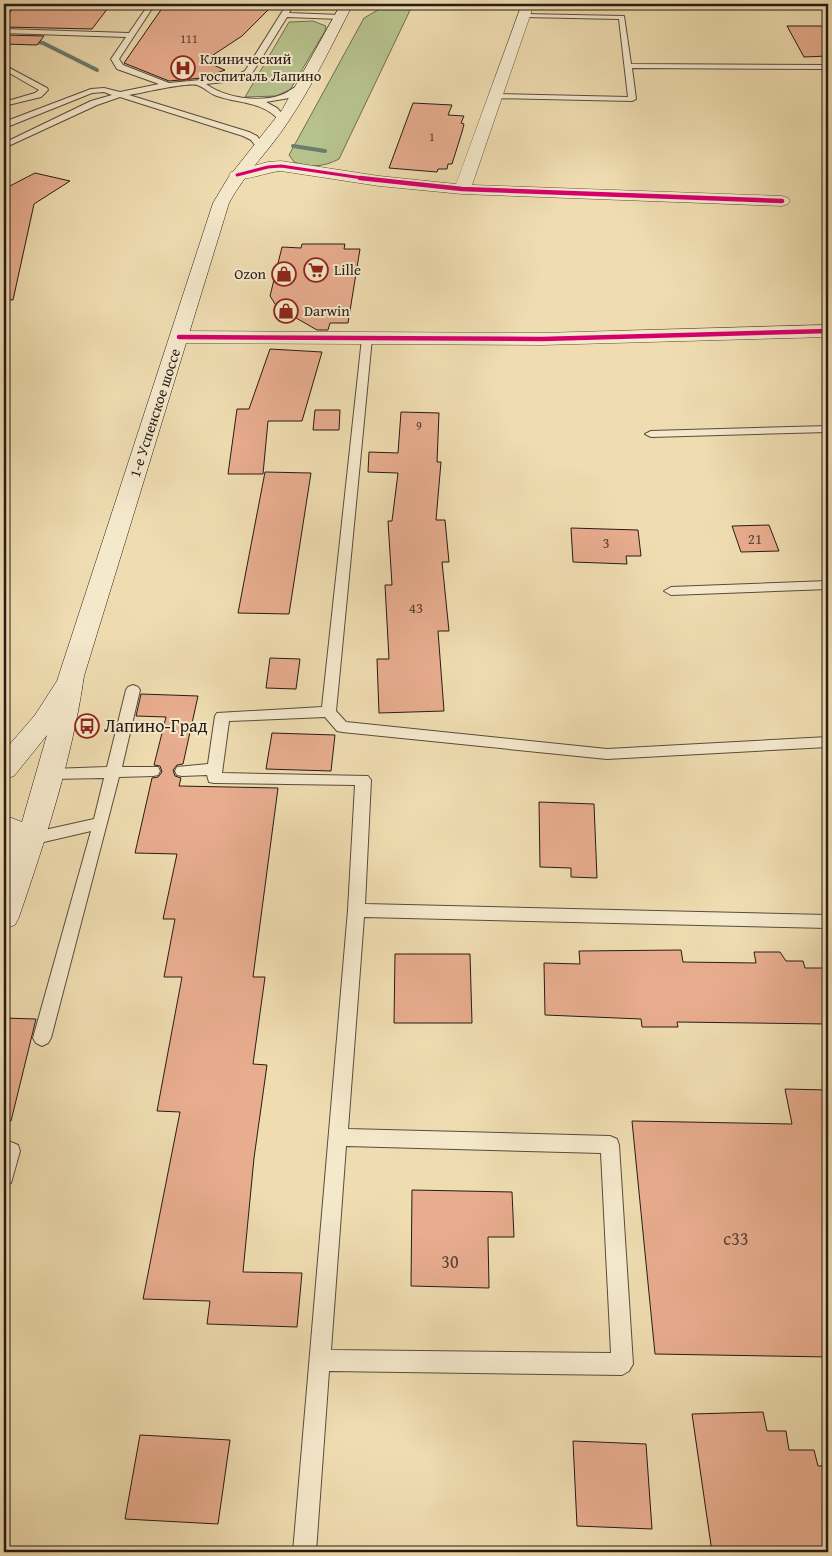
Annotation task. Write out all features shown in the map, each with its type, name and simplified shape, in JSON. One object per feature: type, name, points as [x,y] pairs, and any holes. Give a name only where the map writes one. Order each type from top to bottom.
[{"type":"street","name":"1-е Успенское шоссе","points":[[4,916],[51,774],[64,728],[71,676],[221,203],[237,175],[281,122],[303,86],[347,4]]},
{"type":"street","points":[[462,189],[526,9]]},
{"type":"street","points":[[260,149],[273,160],[293,168]]},
{"type":"street","points":[[237,175],[268,167],[293,168],[379,181],[462,189],[782,201]]},
{"type":"street","points":[[179,336],[589,338],[828,331]]},
{"type":"street","name":"1-е Успенское шоссе","points":[[4,769],[44,721],[71,676]]},
{"type":"street","points":[[4,825],[20,837],[25,852],[20,864]]},
{"type":"lane","points":[[152,4],[116,59],[120,67],[168,85]]},
{"type":"lane","points":[[4,146],[94,103],[119,95],[168,85],[233,79],[248,73],[290,4]]},
{"type":"lane","points":[[495,96],[632,99],[621,14],[526,9]]},
{"type":"lane","points":[[285,15],[340,17]]},
{"type":"lane","points":[[4,31],[131,35]]},
{"type":"lane","points":[[628,66],[828,67]]},
{"type":"lane","points":[[4,67],[44,90],[38,95],[4,104]]},
{"type":"lane","points":[[200,83],[206,89],[217,94],[251,99],[268,105],[278,112],[281,122],[260,133],[246,134]]},
{"type":"lane","points":[[251,99],[286,96],[303,86]]},
{"type":"lane","points":[[4,125],[91,91],[104,90],[246,134],[254,138],[260,149]]},
{"type":"lane","points":[[367,338],[329,712],[342,727],[607,754],[828,742]]},
{"type":"lane","points":[[651,434],[828,429]]},
{"type":"lane","points":[[671,591],[828,585]]},
{"type":"lane","points":[[42,1038],[100,823],[133,690]]},
{"type":"lane","points":[[304,1552],[356,910],[363,780],[214,778],[222,716],[329,712]]},
{"type":"lane","points":[[182,771],[215,769]]},
{"type":"lane","points":[[51,774],[153,771]]},
{"type":"lane","points":[[20,864],[100,823]]},
{"type":"lane","points":[[356,910],[828,922]]},
{"type":"lane","points":[[319,1360],[622,1364],[610,1145],[337,1137]]},
{"type":"lane","points":[[4,1177],[11,1151]]},
{"type":"green space","points":[[388,4],[413,4],[339,159],[317,166],[294,162],[289,155],[364,18]]},
{"type":"green space","points":[[313,21],[326,26],[325,31],[290,90],[276,96],[245,97],[289,22]]},
{"type":"building","points":[[17,4],[111,4],[92,29],[4,27],[4,19]]},
{"type":"building","points":[[165,4],[274,4],[242,36],[204,61],[225,70],[203,78],[169,81],[124,63]]},
{"type":"building","points":[[787,26],[828,26],[828,56],[804,57]]},
{"type":"building","points":[[4,35],[44,36],[37,45],[4,44]]},
{"type":"building","points":[[413,103],[452,105],[448,115],[464,116],[461,123],[464,124],[462,132],[452,164],[448,164],[447,169],[438,169],[437,172],[389,168]]},
{"type":"building","points":[[35,173],[70,181],[34,204],[13,300],[4,299],[4,189]]},
{"type":"building","name":"Lille","points":[[302,244],[345,244],[344,249],[360,249],[348,323],[330,323],[328,330],[317,330],[277,307],[270,296],[282,247],[301,248]]},
{"type":"building","points":[[270,349],[322,352],[302,421],[268,421],[263,474],[228,474],[237,409],[249,409]]},
{"type":"building","points":[[315,410],[340,410],[339,430],[313,430]]},
{"type":"building","points":[[401,412],[439,413],[437,462],[441,462],[436,520],[445,520],[449,562],[442,562],[449,631],[438,631],[444,711],[379,713],[377,659],[389,659],[385,585],[392,585],[388,521],[392,521],[398,473],[368,472],[369,452],[398,453]]},
{"type":"building","points":[[265,472],[311,473],[289,614],[238,613]]},
{"type":"building","points":[[769,525],[779,551],[741,552],[732,526]]},
{"type":"building","points":[[571,528],[638,530],[641,556],[626,556],[627,564],[573,562]]},
{"type":"building","points":[[270,658],[300,659],[296,689],[266,688]]},
{"type":"building","points":[[141,694],[198,696],[183,764],[177,765],[173,770],[175,776],[181,778],[179,786],[278,788],[253,977],[265,977],[253,1064],[267,1065],[254,1158],[243,1272],[302,1273],[297,1327],[207,1324],[210,1301],[143,1299],[180,1112],[157,1111],[182,977],[164,977],[175,919],[163,919],[177,854],[135,853],[152,778],[158,777],[162,772],[160,766],[154,765],[166,717],[136,716]]},
{"type":"building","points":[[272,733],[335,735],[331,771],[266,769]]},
{"type":"building","points":[[539,802],[594,804],[597,878],[571,877],[571,868],[540,867]]},
{"type":"building","points":[[681,950],[683,962],[756,963],[754,952],[780,952],[786,961],[803,961],[805,968],[828,968],[828,1024],[677,1022],[678,1027],[642,1027],[641,1019],[545,1015],[544,963],[580,964],[579,951]]},
{"type":"building","points":[[395,954],[470,954],[472,1023],[394,1023]]},
{"type":"building","points":[[4,1018],[36,1019],[11,1121],[4,1120]]},
{"type":"building","points":[[785,1089],[828,1090],[828,1357],[655,1354],[632,1121],[792,1124]]},
{"type":"building","points":[[412,1190],[512,1192],[514,1237],[488,1237],[489,1288],[411,1286]]},
{"type":"building","points":[[763,1412],[767,1431],[786,1431],[789,1450],[814,1450],[818,1466],[826,1466],[828,1477],[828,1511],[822,1511],[828,1541],[828,1552],[712,1552],[692,1414]]},
{"type":"building","points":[[140,1435],[230,1440],[218,1524],[125,1519]]},
{"type":"building","points":[[573,1441],[646,1444],[652,1529],[577,1526]]},
{"type":"waterway","points":[[30,41],[43,43],[97,70]]},
{"type":"waterway","points":[[293,146],[325,151]]},
{"type":"cycle path","points":[[237,175],[268,167],[281,166],[379,181],[462,189],[782,201]]},
{"type":"cycle path","points":[[179,337],[542,339],[828,331]]},
{"type":"place","name":"Клинический госпиталь Лапино","points":[[183,68]]},
{"type":"place","name":"Lille","points":[[316,270]]},
{"type":"place","name":"Ozon","points":[[284,274]]},
{"type":"place","name":"Darwin","points":[[286,311]]},
{"type":"place","name":"Лапино-Град","points":[[87,726]]}]
